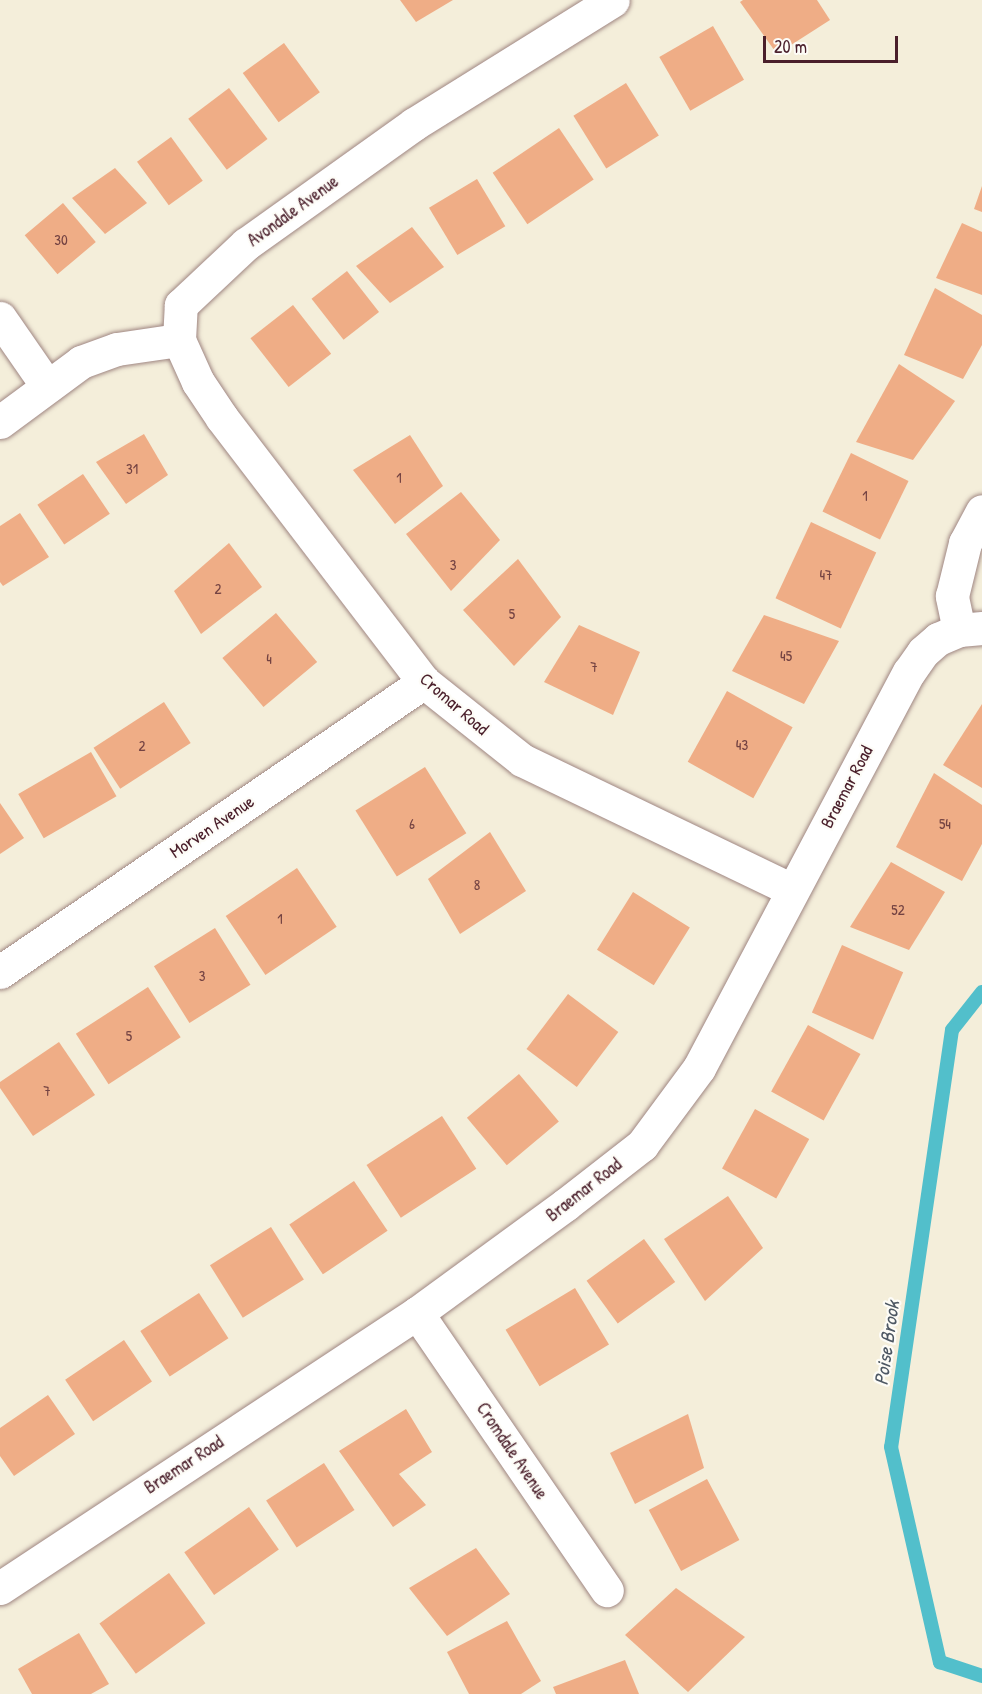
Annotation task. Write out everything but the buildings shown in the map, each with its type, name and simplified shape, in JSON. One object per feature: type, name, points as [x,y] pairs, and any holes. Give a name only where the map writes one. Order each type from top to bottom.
[{"type":"street","name":"Avondale Avenue","points":[[179,340],[181,305],[246,244],[414,124],[613,0]]},
{"type":"street","points":[[0,318],[47,386]]},
{"type":"street","points":[[0,422],[81,362],[117,349],[179,340]]},
{"type":"street","name":"Cromar Road","points":[[179,340],[198,382],[222,418],[424,681],[522,760],[792,890]]},
{"type":"street","points":[[970,629],[952,596],[965,543],[982,511]]},
{"type":"street","name":"Braemar Road","points":[[0,1588],[417,1313],[565,1205],[642,1144],[699,1068],[909,672],[923,652],[938,639],[970,629]]},
{"type":"street","name":"Morven Avenue","points":[[0,972],[424,681]]},
{"type":"street","name":"Cromdale Avenue","points":[[417,1313],[607,1590]]},
{"type":"waterway","name":"Poise Brook","points":[[982,992],[952,1030],[891,1447],[940,1662],[982,1676]]}]
